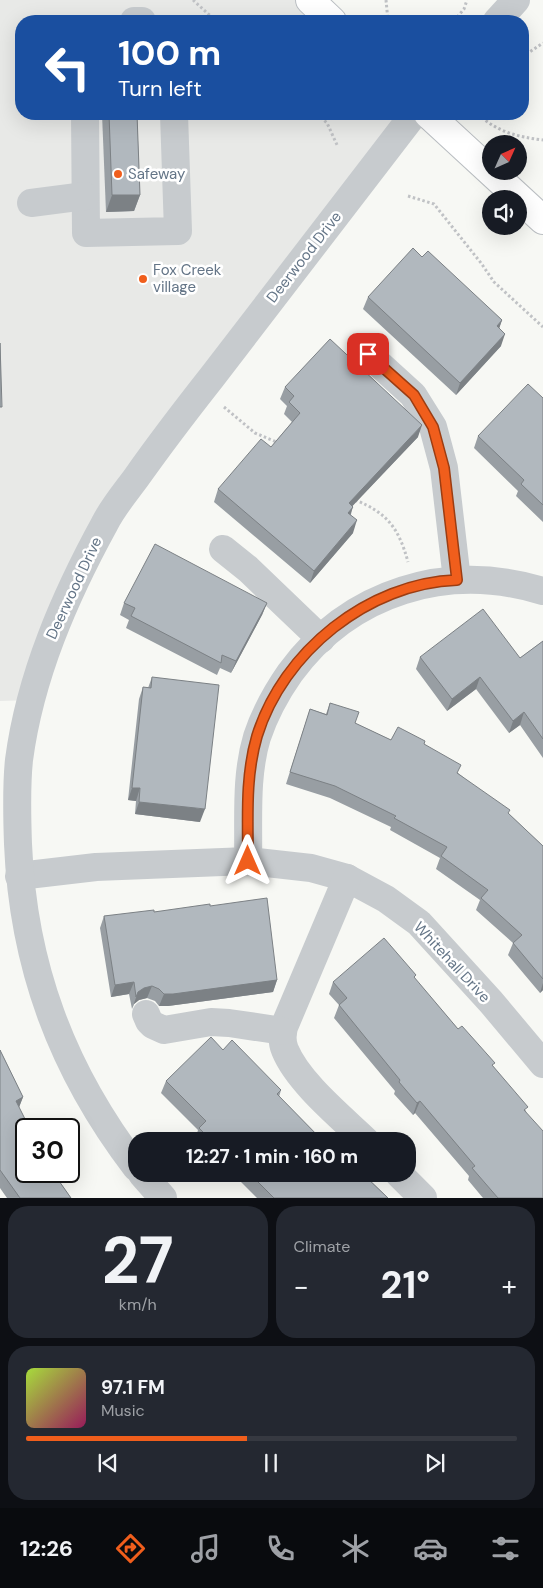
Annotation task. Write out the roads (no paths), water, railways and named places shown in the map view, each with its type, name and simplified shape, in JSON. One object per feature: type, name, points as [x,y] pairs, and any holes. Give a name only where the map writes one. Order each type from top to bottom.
[{"type":"main road","points":[[310,0],[326,15]]},
{"type":"main road","points":[[435,120],[543,220]]},
{"type":"street","points":[[502,15],[516,0]]},
{"type":"street","points":[[85,120],[86,233],[178,231],[174,120]]},
{"type":"street","name":"Deerwood Drive","points":[[128,1156],[86,1092],[53,1022],[31,952],[19,876],[16,819],[20,758],[32,700],[50,639],[64,602],[106,520],[161,443],[409,120]]},
{"type":"street","points":[[30,203],[85,196]]},
{"type":"street","points":[[368,354],[414,395],[433,427],[444,468],[457,580]]},
{"type":"street","points":[[223,549],[248,569],[322,639]]},
{"type":"street","points":[[248,861],[248,786],[257,738],[265,715],[276,693],[303,657],[334,627],[358,610],[381,598],[415,586],[457,580],[482,579],[506,582],[543,591]]},
{"type":"street","name":"Whitehall Drive","points":[[19,876],[96,867],[248,861],[311,868],[346,878],[386,899],[419,923],[491,1002],[543,1064]]},
{"type":"street","points":[[346,878],[283,1031],[284,1049],[291,1062],[302,1077],[357,1132]]},
{"type":"street","points":[[146,1014],[153,1025],[164,1030],[211,1022],[283,1031]]},
{"type":"street","points":[[149,1182],[163,1198]]},
{"type":"street","points":[[406,1182],[423,1198]]},
{"type":"place","name":"Safeway","points":[[118,174]]},
{"type":"place","name":"Fox Creek village","points":[[143,279]]}]
